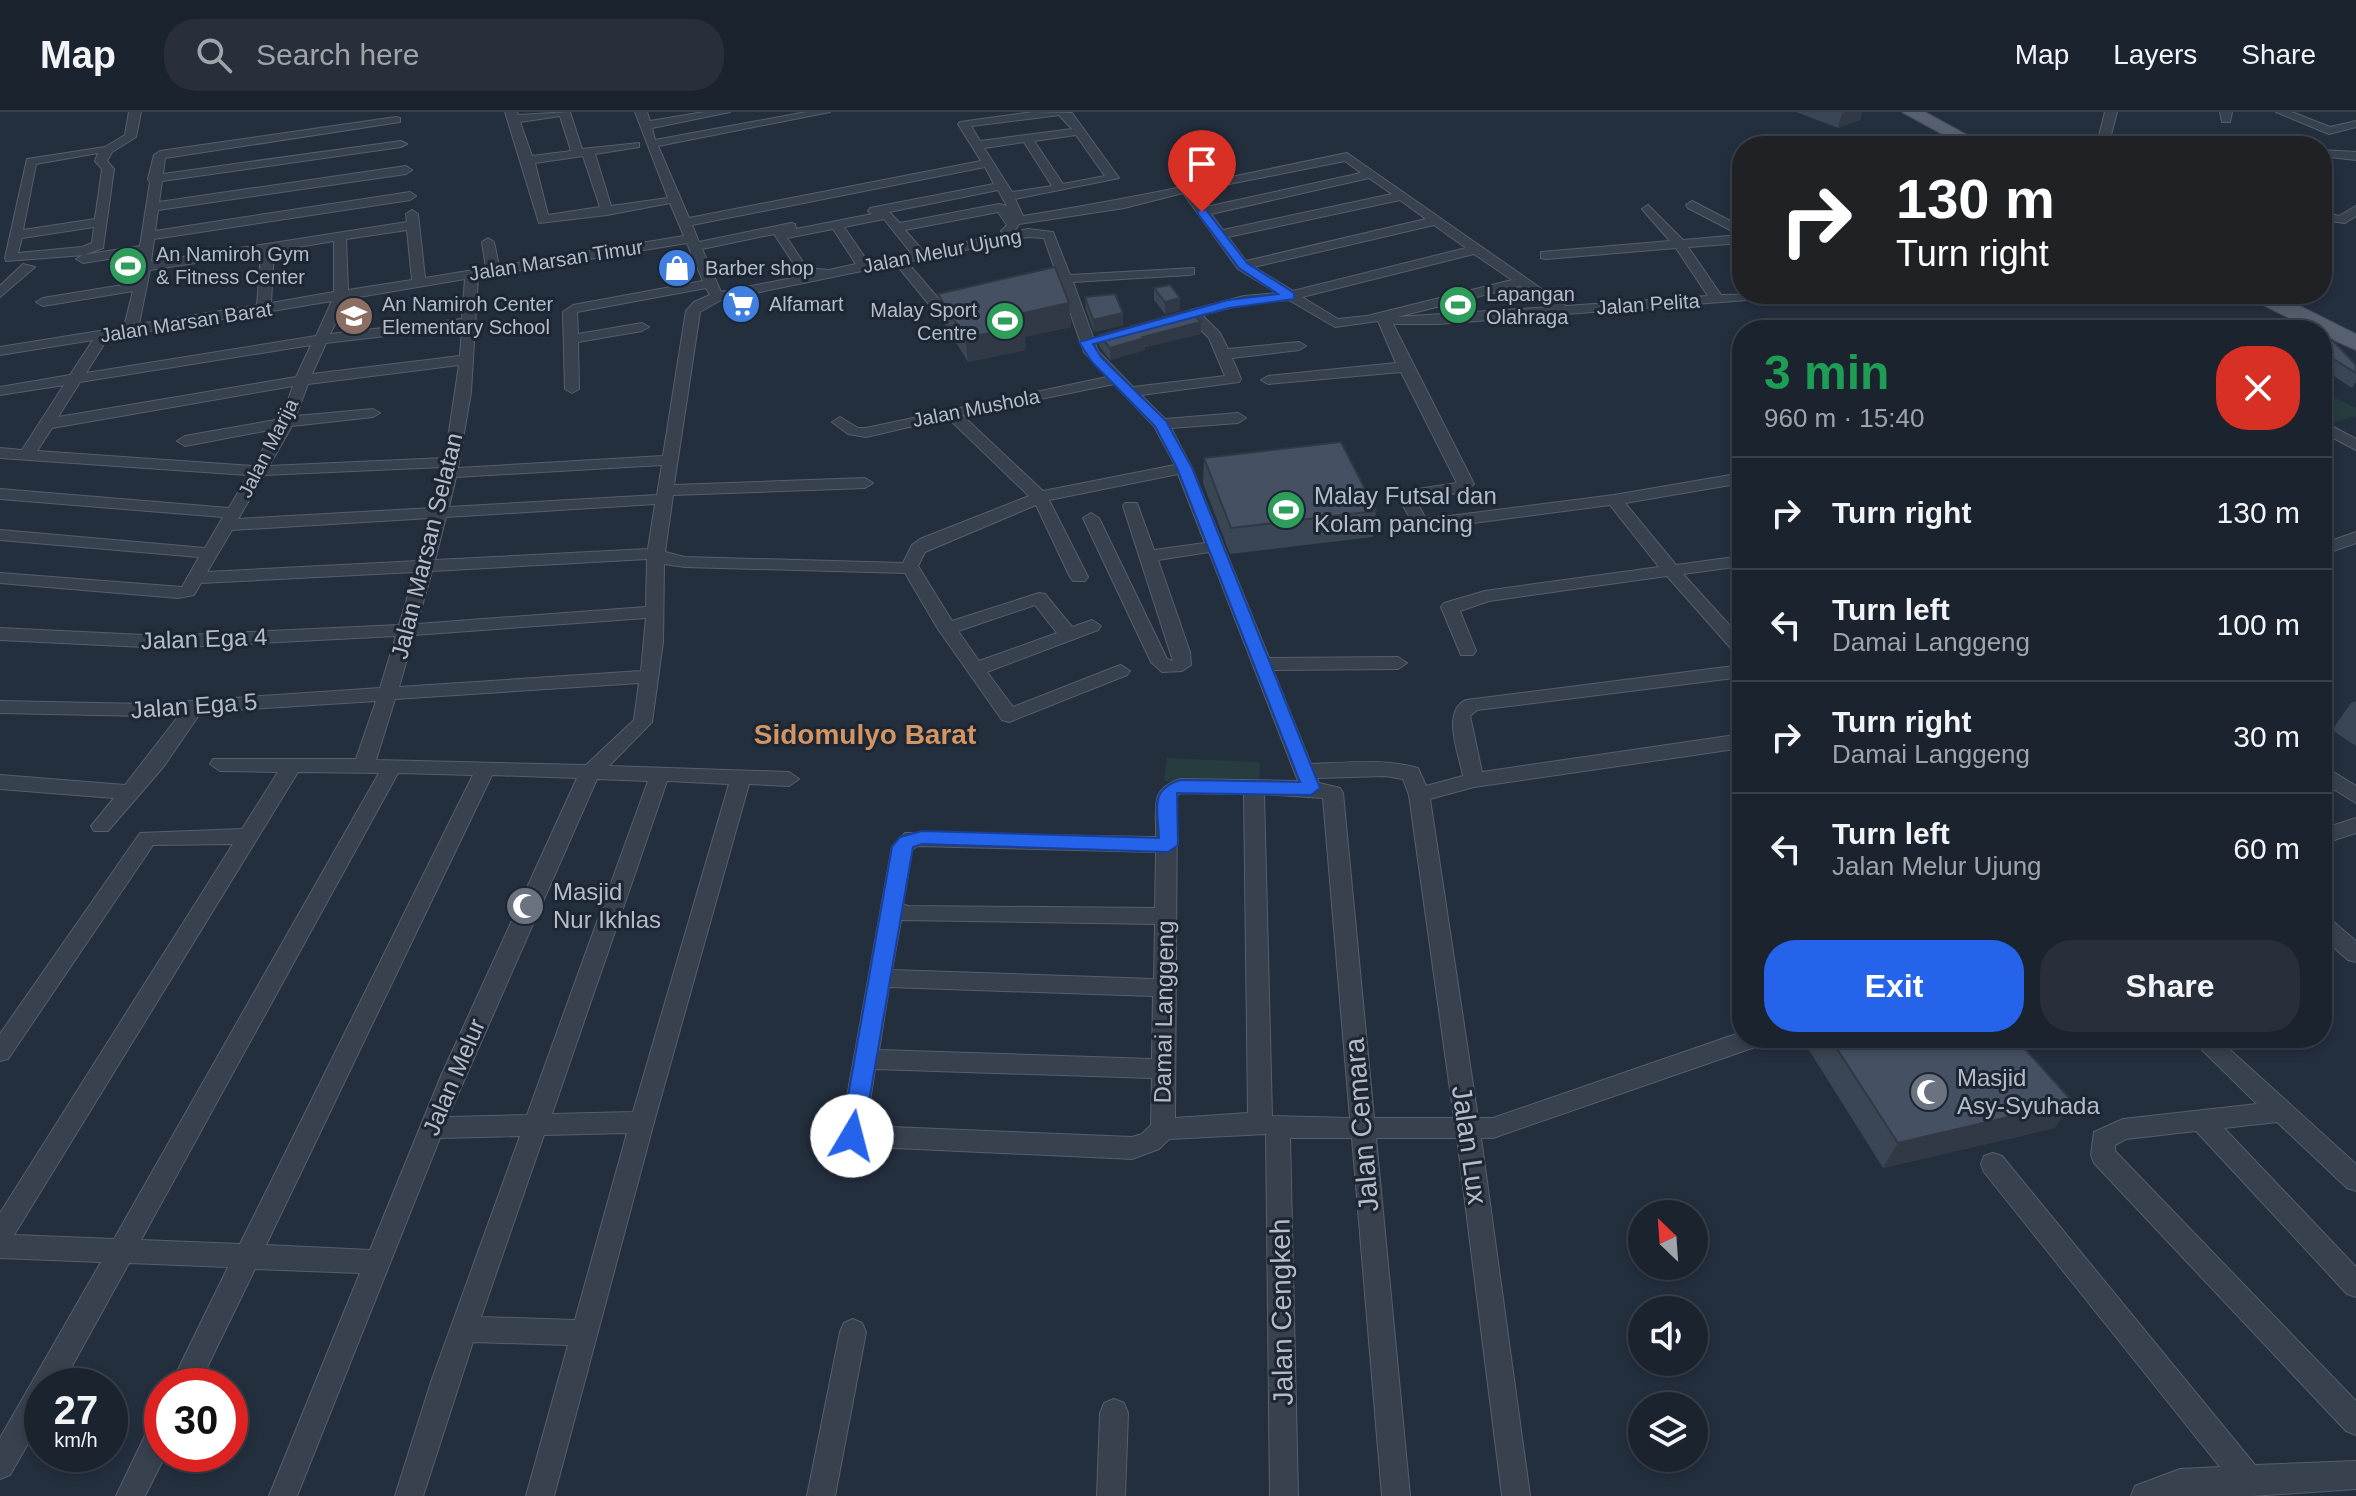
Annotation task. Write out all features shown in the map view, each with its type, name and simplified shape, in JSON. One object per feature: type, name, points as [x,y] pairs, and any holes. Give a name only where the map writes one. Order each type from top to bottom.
[{"type":"main road","points":[[1892,112],[1948,136]]},
{"type":"main road","points":[[1911,112],[1953,136]]},
{"type":"main road","points":[[2279,304],[2310,320]]},
{"type":"main road","points":[[2295,304],[2328,320]]},
{"type":"main road","points":[[2332,322],[2356,334]]},
{"type":"main road","points":[[2332,331],[2356,343]]},
{"type":"street","points":[[107,150],[102,159],[108,169],[98,245],[84,251],[13,259],[10,255],[31,161],[107,150],[130,137],[135,113],[151,112]]},
{"type":"street","points":[[607,211],[564,112],[512,115],[528,160],[543,220],[607,211],[665,201]]},
{"type":"street","points":[[641,112],[648,125],[651,144],[714,290]]},
{"type":"street","points":[[651,144],[824,112]]},
{"type":"street","points":[[964,124],[1060,112],[1068,115],[1112,180],[1132,203]]},
{"type":"street","points":[[2105,136],[2111,112]]},
{"type":"street","points":[[2282,112],[2329,131]]},
{"type":"street","points":[[648,125],[715,113]]},
{"type":"street","points":[[955,113],[978,145],[1028,233]]},
{"type":"street","points":[[130,331],[141,286],[154,179],[160,155],[317,126],[395,116],[410,196],[419,282]]},
{"type":"street","points":[[2306,136],[2356,124]]},
{"type":"street","points":[[978,145],[1079,131]]},
{"type":"street","points":[[1027,138],[1060,188]]},
{"type":"street","points":[[154,179],[401,144]]},
{"type":"street","points":[[528,160],[635,145]]},
{"type":"street","points":[[2332,154],[2356,156]]},
{"type":"street","points":[[1019,220],[1132,203],[1186,188],[1344,156],[1561,309]]},
{"type":"street","points":[[685,223],[988,163]]},
{"type":"street","points":[[151,207],[406,170]]},
{"type":"street","points":[[1202,212],[1372,174]]},
{"type":"street","name":"Jalan Marsan Timur","points":[[419,282],[695,242],[1004,191],[1060,188],[1112,180]]},
{"type":"street","name":"Jalan Pelita","points":[[1186,188],[1243,266],[1335,323],[1381,318],[1438,320],[1732,298]]},
{"type":"street","points":[[0,271],[410,196]]},
{"type":"street","points":[[1220,235],[1401,196]]},
{"type":"street","points":[[1692,205],[1732,227]]},
{"type":"street","points":[[899,227],[999,208],[1004,209],[1014,226],[1007,231],[918,253],[816,273],[803,272],[779,238],[882,215],[890,216],[918,253]]},
{"type":"street","points":[[1648,209],[1680,245],[1717,299]]},
{"type":"street","points":[[2332,218],[2341,220],[2356,210]]},
{"type":"street","points":[[1243,266],[1437,220]]},
{"type":"street","points":[[16,235],[100,222]]},
{"type":"street","points":[[836,224],[862,263]]},
{"type":"street","points":[[143,267],[414,225]]},
{"type":"street","name":"Jalan Melur Ujung","points":[[571,339],[570,312],[576,308],[714,290],[899,260],[918,253],[1028,233],[1049,235],[1086,342],[1096,359],[1161,424],[1191,474],[1216,546],[1309,780]]},
{"type":"street","points":[[340,237],[341,296]]},
{"type":"street","points":[[1546,255],[1732,240]]},
{"type":"street","points":[[488,242],[493,270]]},
{"type":"street","points":[[264,309],[268,248]]},
{"type":"street","points":[[1147,326],[1244,300],[1290,296],[1477,249]]},
{"type":"street","points":[[899,260],[942,311]]},
{"type":"street","points":[[2,290],[28,267]]},
{"type":"street","points":[[1064,279],[1189,271]]},
{"type":"street","name":"Jalan Marsan Selatan","points":[[364,766],[408,630],[450,468],[466,360],[472,274]]},
{"type":"street","points":[[1524,281],[1381,318],[1466,484],[1458,489],[1405,495],[1420,522],[1428,524],[1614,500],[1732,480]]},
{"type":"street","name":"Jalan Marsan Barat","points":[[0,351],[419,282]]},
{"type":"street","points":[[43,302],[141,286]]},
{"type":"street","name":"Jalan Melur","points":[[283,1496],[432,1128],[590,772],[643,722],[647,711],[656,612],[656,554],[693,311],[714,290]]},
{"type":"street","name":"Jalan Marija","points":[[0,578],[184,592],[197,578],[287,422],[302,380],[341,296]]},
{"type":"street","points":[[1128,392],[1232,380],[1235,377],[1215,336],[1193,314]]},
{"type":"street","points":[[0,391],[322,339],[468,322]]},
{"type":"street","points":[[572,389],[571,339],[642,327]]},
{"type":"street","points":[[0,453],[30,449],[103,335]]},
{"type":"street","points":[[1086,342],[1101,338]]},
{"type":"street","points":[[1225,354],[1299,346]]},
{"type":"street","points":[[46,424],[302,380],[466,360]]},
{"type":"street","points":[[1268,380],[1405,367]]},
{"type":"street","name":"Jalan Mushola","points":[[840,422],[848,430],[861,434],[1116,379]]},
{"type":"street","points":[[185,441],[287,422],[373,413]]},
{"type":"street","points":[[952,414],[1040,497],[1079,577]]},
{"type":"street","points":[[1161,424],[1238,418]]},
{"type":"street","points":[[2336,437],[2356,426]]},
{"type":"street","points":[[0,446],[257,471],[671,460]]},
{"type":"street","points":[[909,567],[918,549],[926,543],[1040,497],[1191,474]]},
{"type":"street","points":[[0,494],[231,519],[438,512],[666,494],[865,483]]},
{"type":"street","points":[[1614,500],[1677,578],[1732,639]]},
{"type":"street","points":[[1091,518],[1128,545],[1156,579],[1183,660],[1182,665],[1164,667],[1160,662],[1123,584],[1128,545],[1131,506]]},
{"type":"street","points":[[0,535],[210,553]]},
{"type":"street","points":[[2332,546],[2356,537]]},
{"type":"street","points":[[1128,545],[1216,546]]},
{"type":"street","points":[[197,578],[656,554],[672,561],[728,564],[909,567],[917,575],[947,629],[1009,716],[1121,671]]},
{"type":"street","points":[[1677,578],[1732,564]]},
{"type":"street","points":[[1467,651],[1450,607],[1469,604],[1490,607],[1677,578],[1732,575]]},
{"type":"street","points":[[1123,584],[1156,579]]},
{"type":"street","points":[[947,629],[1039,598],[1068,634]]},
{"type":"street","name":"Jalan Ega 4","points":[[0,634],[164,642],[408,630],[656,612]]},
{"type":"street","points":[[976,669],[1092,626]]},
{"type":"street","points":[[1263,664],[1398,663]]},
{"type":"street","points":[[1474,780],[1461,716],[1465,708],[1473,704],[1732,672]]},
{"type":"street","name":"Jalan Ega 5","points":[[0,707],[102,711],[195,707],[648,676]]},
{"type":"street","points":[[101,826],[131,792],[195,707]]},
{"type":"street","points":[[1419,795],[1474,780],[1732,742]]},
{"type":"street","points":[[220,764],[486,768],[789,779]]},
{"type":"street","points":[[0,1235],[292,765]]},
{"type":"street","points":[[56,1368],[392,767]]},
{"type":"street","points":[[193,1368],[486,768]]},
{"type":"street","name":"Damai Langgeng","points":[[1419,795],[1411,773],[1385,769],[1254,789],[1181,786],[1167,794],[1163,1129],[1269,1125],[1493,1128],[1732,1045]]},
{"type":"street","points":[[409,1496],[464,1329],[660,774]]},
{"type":"street","points":[[540,1496],[642,1122],[741,777]]},
{"type":"street","points":[[2332,779],[2356,796]]},
{"type":"street","name":"Jalan Cemara","points":[[1309,780],[1333,793],[1396,1496]]},
{"type":"street","points":[[0,782],[131,792]]},
{"type":"street","points":[[1254,789],[1269,1125]]},
{"type":"street","name":"Jalan Lux","points":[[1419,795],[1468,1128],[1516,1496]]},
{"type":"street","points":[[2332,833],[2356,825]]},
{"type":"street","points":[[0,1052],[147,838],[247,836]]},
{"type":"street","points":[[1163,1129],[1150,1142],[1132,1148],[852,1136],[902,847],[912,838],[1168,845]]},
{"type":"street","points":[[892,908],[906,914],[1165,916]]},
{"type":"street","points":[[2332,934],[2356,954]]},
{"type":"street","points":[[880,978],[1165,988]]},
{"type":"street","points":[[2213,1048],[2356,1180]]},
{"type":"street","points":[[864,1059],[1164,1069]]},
{"type":"street","points":[[2283,1111],[2123,1129],[2103,1139],[2103,1155],[2356,1421]]},
{"type":"street","points":[[2201,1120],[2356,1285]]},
{"type":"street","points":[[432,1128],[642,1122]]},
{"type":"street","name":"Jalan Cengkeh","points":[[1269,1125],[1284,1496]]},
{"type":"street","points":[[1993,1164],[2250,1482]]},
{"type":"street","points":[[0,1246],[378,1262]]},
{"type":"street","points":[[464,1329],[585,1333]]},
{"type":"street","points":[[821,1496],[853,1332]]},
{"type":"street","points":[[1111,1496],[1114,1413]]},
{"type":"street","points":[[0,1465],[24,1423]]},
{"type":"street","points":[[130,1496],[144,1468]]},
{"type":"street","points":[[2145,1496],[2250,1482],[2356,1475]]},
{"type":"green space","points":[[2332,397],[2356,408],[2356,416],[2332,423]]},
{"type":"green space","points":[[1167,758],[1260,762],[1259,785],[1164,781]]},
{"type":"building","points":[[1055,267],[1069,303],[1019,314],[1024,326],[965,338],[938,294]]},
{"type":"building","points":[[1170,285],[1180,298],[1165,302],[1154,288]]},
{"type":"building","points":[[1115,294],[1123,313],[1093,320],[1085,297]]},
{"type":"building","points":[[1189,310],[1201,322],[1110,348],[1099,335]]},
{"type":"building","points":[[2332,340],[2356,365],[2356,373],[2332,358]]},
{"type":"building","points":[[1341,442],[1376,511],[1231,528],[1204,458]]},
{"type":"building","name":"Masjid Asy-Syuhada","points":[[1836,1048],[2024,1048],[2073,1102],[1898,1143]]},
{"type":"place","name":"An Namiroh Gym & Fitness Center","points":[[128,266]]},
{"type":"place","name":"Barber shop","points":[[677,268]]},
{"type":"place","name":"Alfamart","points":[[741,304]]},
{"type":"place","name":"Lapangan Olahraga","points":[[1458,305]]},
{"type":"place","name":"An Namiroh Center Elementary School","points":[[354,316]]},
{"type":"place","name":"Malay Sport Centre","points":[[1005,321]]},
{"type":"place","name":"Malay Futsal dan Kolam pancing","points":[[1286,510]]},
{"type":"place","name":"Masjid Nur Ikhlas","points":[[525,906]]},
{"type":"place","name":"Masjid Asy-Syuhada","points":[[1929,1092]]},
{"type":"district","name":"Sidomulyo Barat","points":[[865,734]]},
{"type":"route","points":[[852,1136],[902,847],[912,838],[1168,845],[1167,794],[1171,789],[1181,786],[1311,788],[1307,771],[1184,468],[1161,424],[1096,359],[1086,342],[1244,300],[1290,296],[1243,266],[1202,212]]}]
